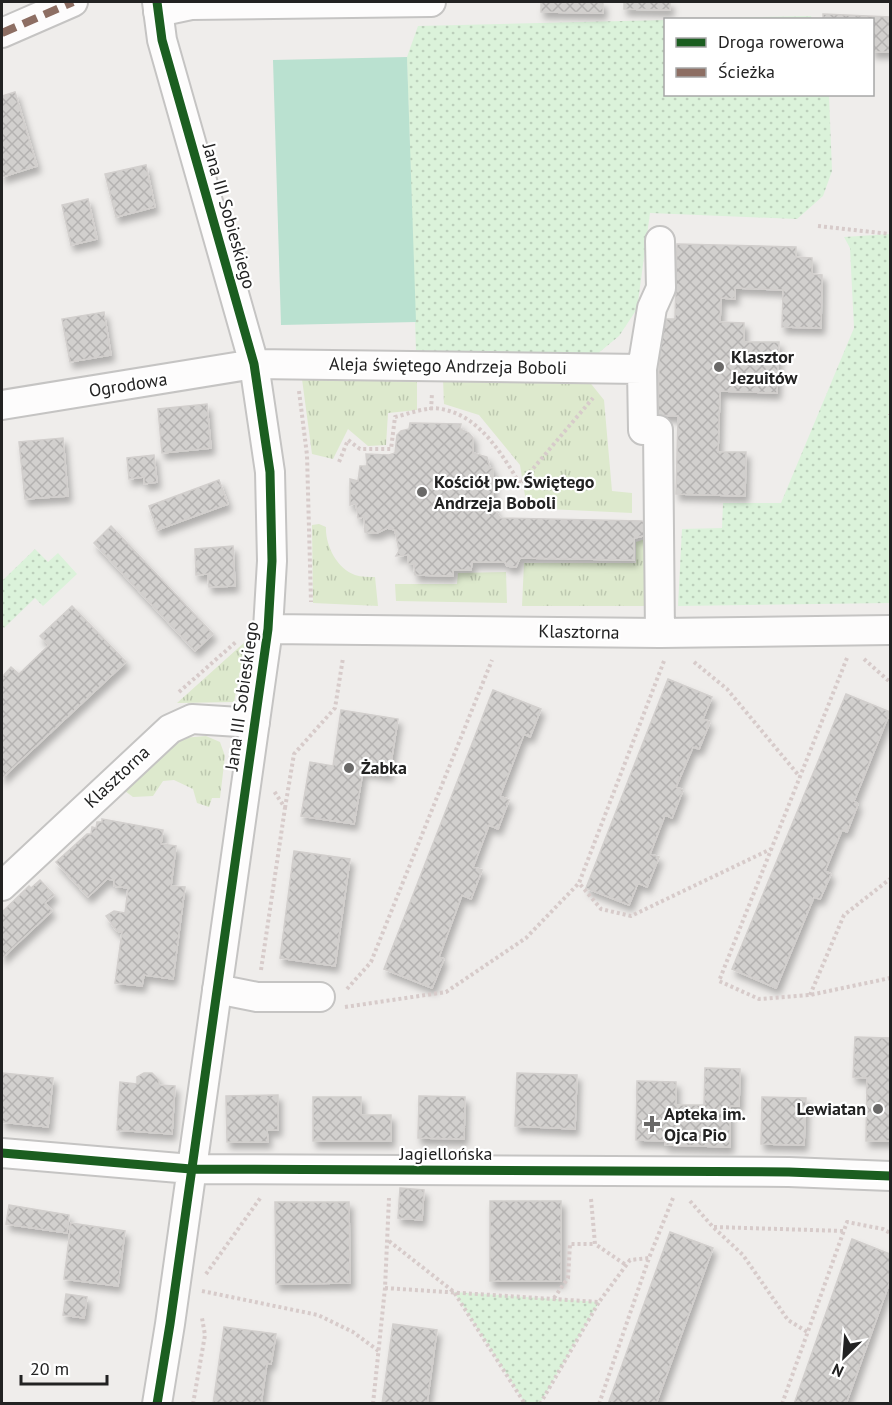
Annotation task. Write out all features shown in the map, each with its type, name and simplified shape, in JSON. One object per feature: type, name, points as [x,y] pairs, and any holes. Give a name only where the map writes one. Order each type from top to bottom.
[{"type":"street","points":[[2,33],[73,2]]},
{"type":"street","points":[[157,7],[431,2]]},
{"type":"street","name":"Jana III Sobieskiego","points":[[157,7],[162,40],[254,364],[270,472],[272,595],[157,1404]]},
{"type":"street","points":[[660,241],[661,288],[651,308],[629,369],[643,430],[658,430],[663,646]]},
{"type":"street","name":"Aleja świętego Andrzeja Boboli","points":[[254,364],[629,369]]},
{"type":"street","name":"Ogrodowa","points":[[2,405],[254,364]]},
{"type":"street","name":"Klasztorna","points":[[268,629],[663,646],[891,630]]},
{"type":"street","name":"Klasztorna","points":[[2,886],[170,729],[192,719],[255,723]]},
{"type":"street","points":[[217,989],[257,997],[334,1000]]},
{"type":"street","name":"Jagiellońska","points":[[2,1153],[191,1169],[789,1172],[891,1176]]},
{"type":"path","points":[[818,226],[889,233]]},
{"type":"path","points":[[339,462],[348,440],[360,449],[391,449],[395,417],[440,408],[466,418],[499,448],[519,484],[629,369]]},
{"type":"path","points":[[334,1000],[446,992],[526,938],[579,883],[663,646]]},
{"type":"path","points":[[334,1000],[370,962],[496,648]]},
{"type":"path","points":[[851,648],[719,981],[759,999],[810,995],[891,978]]},
{"type":"path","points":[[257,997],[294,754],[335,708],[344,661],[343,653]]},
{"type":"path","points":[[685,655],[728,688],[800,777]]},
{"type":"path","points":[[859,655],[891,682]]},
{"type":"path","points":[[273,790],[285,808]]},
{"type":"path","points":[[579,883],[601,909],[631,916],[772,849]]},
{"type":"path","points":[[810,995],[844,915],[891,879]]},
{"type":"path","points":[[373,1404],[380,1352],[389,1241],[390,1170]]},
{"type":"path","points":[[202,1280],[263,1194]]},
{"type":"path","points":[[685,1194],[713,1227],[744,1255],[788,1320],[808,1333]]},
{"type":"path","points":[[591,1195],[595,1244]]},
{"type":"path","points":[[598,1404],[673,1196]]},
{"type":"path","points":[[782,1404],[847,1222],[883,1228],[891,1233]]},
{"type":"path","points":[[883,1228],[891,1226]]},
{"type":"path","points":[[713,1227],[844,1231]]},
{"type":"path","points":[[389,1241],[454,1292],[525,1404]]},
{"type":"path","points":[[553,1299],[568,1278],[570,1244],[595,1244],[626,1265]]},
{"type":"path","points":[[540,1404],[599,1302],[626,1265],[630,1260],[649,1258]]},
{"type":"path","points":[[385,1288],[599,1302]]},
{"type":"path","points":[[196,1290],[318,1315],[353,1332],[380,1352]]},
{"type":"path","points":[[193,1404],[205,1335],[200,1312]]},
{"type":"green space","points":[[811,16],[812,18],[721,18]]},
{"type":"green space","points":[[664,20],[664,96],[829,96],[832,171],[823,196],[797,219],[650,213],[637,309],[619,336],[596,355],[416,352],[407,57],[418,26]]},
{"type":"green space","points":[[407,57],[416,322],[281,325],[273,60]]},
{"type":"green space","points":[[890,234],[890,603],[678,606],[682,529],[722,528],[723,503],[781,503],[854,328],[850,248],[844,237]]},
{"type":"green space","points":[[302,379],[417,379],[417,410],[388,413],[386,445],[368,446],[348,429],[333,459],[312,454]]},
{"type":"green space","points":[[443,379],[588,380],[604,400],[612,491],[632,493],[632,513],[527,508],[520,465],[479,415],[444,404]]},
{"type":"green space","points":[[319,524],[326,527],[330,549],[343,568],[362,577],[375,577],[378,606],[313,603],[312,525]]},
{"type":"green space","points":[[648,538],[645,606],[522,606],[524,563],[636,563],[636,542]]},
{"type":"green space","points":[[35,549],[48,562],[58,553],[77,574],[43,606],[35,598],[4,628],[2,625],[2,581]]},
{"type":"green space","points":[[506,572],[507,603],[396,601],[395,584],[457,584],[458,573]]},
{"type":"green space","points":[[246,641],[234,702],[177,703]]},
{"type":"green space","points":[[206,736],[220,742],[225,756],[220,798],[212,798],[209,807],[197,803],[193,789],[174,780],[163,781],[153,796],[133,797],[125,791],[182,738]]},
{"type":"green space","points":[[454,1292],[599,1302],[540,1403],[525,1403]]},
{"type":"building","points":[[541,2],[603,2],[603,13],[541,12]]},
{"type":"building","points":[[624,2],[670,2],[670,10],[624,9]]},
{"type":"building","points":[[823,14],[890,17],[890,52],[874,52],[874,18],[823,18]]},
{"type":"building","points":[[15,92],[37,166],[2,177],[2,96]]},
{"type":"building","points":[[146,165],[155,207],[116,217],[105,174]]},
{"type":"building","points":[[88,199],[97,239],[71,245],[62,205]]},
{"type":"building","name":"Klasztor Jezuitów","points":[[677,244],[796,247],[796,257],[812,258],[812,274],[822,275],[821,328],[782,327],[783,290],[735,288],[735,299],[721,298],[720,322],[744,323],[744,342],[779,342],[777,393],[720,391],[718,452],[746,452],[745,496],[676,494],[678,416],[658,415],[660,319],[675,319]]},
{"type":"building","points":[[104,312],[111,355],[70,362],[62,319]]},
{"type":"building","points":[[207,404],[211,448],[162,453],[158,409]]},
{"type":"building","name":"Kościół pw. Świętego Andrzeja Boboli","points":[[410,423],[461,424],[460,429],[469,433],[473,438],[473,453],[487,457],[490,468],[493,468],[493,507],[500,518],[642,521],[646,524],[646,533],[634,538],[634,560],[520,558],[516,567],[507,566],[505,562],[472,562],[471,570],[453,570],[453,576],[415,575],[414,564],[408,564],[408,555],[396,556],[399,551],[395,530],[387,528],[377,533],[365,532],[364,517],[358,518],[356,503],[350,505],[350,479],[358,481],[360,466],[367,466],[366,454],[395,453],[397,435],[409,429]]},
{"type":"building","points":[[63,438],[68,496],[25,499],[19,442]]},
{"type":"building","points":[[154,455],[157,482],[144,484],[144,477],[129,479],[127,458]]},
{"type":"building","points":[[219,480],[228,504],[157,530],[149,506]]},
{"type":"building","points":[[111,526],[213,634],[195,651],[94,543]]},
{"type":"building","points":[[233,546],[235,586],[209,587],[208,574],[196,575],[195,549]]},
{"type":"building","points":[[72,606],[126,662],[2,778],[2,677],[11,667],[19,674],[49,645],[40,636]]},
{"type":"building","points":[[668,679],[712,697],[703,719],[710,722],[699,749],[693,747],[676,787],[683,790],[672,818],[665,815],[650,854],[659,857],[647,887],[638,883],[629,905],[586,888]]},
{"type":"building","points":[[493,690],[541,709],[530,737],[524,734],[500,796],[509,800],[498,829],[489,825],[473,867],[482,870],[471,899],[462,895],[439,957],[444,959],[432,988],[384,969]]},
{"type":"building","points":[[846,694],[890,712],[854,801],[858,804],[847,832],[842,830],[825,871],[831,874],[820,899],[814,897],[776,988],[732,969]]},
{"type":"building","name":"Żabka","points":[[341,710],[398,719],[389,775],[363,771],[354,824],[301,816],[310,762],[333,766]]},
{"type":"building","points":[[102,819],[163,830],[161,844],[176,846],[171,886],[185,887],[173,979],[144,975],[142,986],[115,983],[122,932],[117,931],[106,916],[114,911],[125,913],[128,888],[114,886],[114,880],[107,879],[88,897],[56,862],[87,834],[91,834],[92,827],[96,828],[97,822],[102,822]]},
{"type":"building","points":[[294,851],[350,859],[335,966],[280,958]]},
{"type":"building","points":[[40,880],[54,895],[45,903],[52,911],[2,958],[2,912],[29,886],[31,888]]},
{"type":"building","name":"Lewiatan","points":[[855,1037],[890,1038],[890,1141],[866,1141],[867,1078],[853,1077]]},
{"type":"building","points":[[705,1068],[740,1069],[739,1106],[730,1106],[730,1147],[665,1145],[666,1141],[636,1140],[637,1081],[676,1082],[676,1105],[704,1105]]},
{"type":"building","points":[[2,1073],[53,1078],[48,1127],[2,1122]]},
{"type":"building","points":[[144,1073],[152,1073],[159,1080],[159,1085],[175,1086],[172,1134],[117,1130],[120,1082],[137,1084],[137,1077]]},
{"type":"building","points":[[517,1073],[577,1075],[575,1129],[515,1126]]},
{"type":"building","points":[[278,1095],[278,1130],[267,1130],[268,1142],[227,1142],[226,1096]]},
{"type":"building","points":[[419,1096],[465,1097],[464,1139],[418,1138]]},
{"type":"building","points":[[313,1097],[361,1097],[361,1115],[391,1115],[391,1141],[313,1141]]},
{"type":"building","points":[[762,1097],[806,1098],[804,1145],[761,1144]]},
{"type":"building","points":[[400,1188],[424,1190],[422,1220],[398,1218]]},
{"type":"building","points":[[490,1201],[561,1201],[561,1281],[490,1281]]},
{"type":"building","points":[[275,1202],[349,1202],[350,1283],[276,1284]]},
{"type":"building","points":[[9,1205],[69,1215],[67,1233],[6,1224]]},
{"type":"building","points":[[71,1223],[125,1231],[118,1286],[64,1279]]},
{"type":"building","points":[[670,1232],[713,1248],[656,1404],[608,1404]]},
{"type":"building","points":[[852,1239],[890,1254],[890,1281],[846,1404],[794,1404]]},
{"type":"building","points":[[66,1294],[87,1297],[84,1318],[63,1315]]},
{"type":"building","points":[[393,1324],[437,1330],[427,1404],[382,1404]]},
{"type":"building","points":[[224,1327],[276,1334],[271,1364],[267,1363],[261,1404],[213,1404]]},
{"type":"marked path","points":[[2,33],[73,2]]},
{"type":"cycle path","points":[[157,2],[162,40],[254,364],[270,472],[272,561],[268,629],[157,1404]]},
{"type":"cycle path","points":[[2,1153],[191,1169],[789,1172],[890,1176]]},
{"type":"place","name":"Klasztor Jezuitów","points":[[719,367]]},
{"type":"place","name":"Kościół pw. Świętego Andrzeja Boboli","points":[[422,492]]},
{"type":"place","name":"Żabka","points":[[349,768]]},
{"type":"place","name":"Lewiatan","points":[[878,1109]]},
{"type":"place","name":"Apteka im. Ojca Pio","points":[[652,1124]]}]
